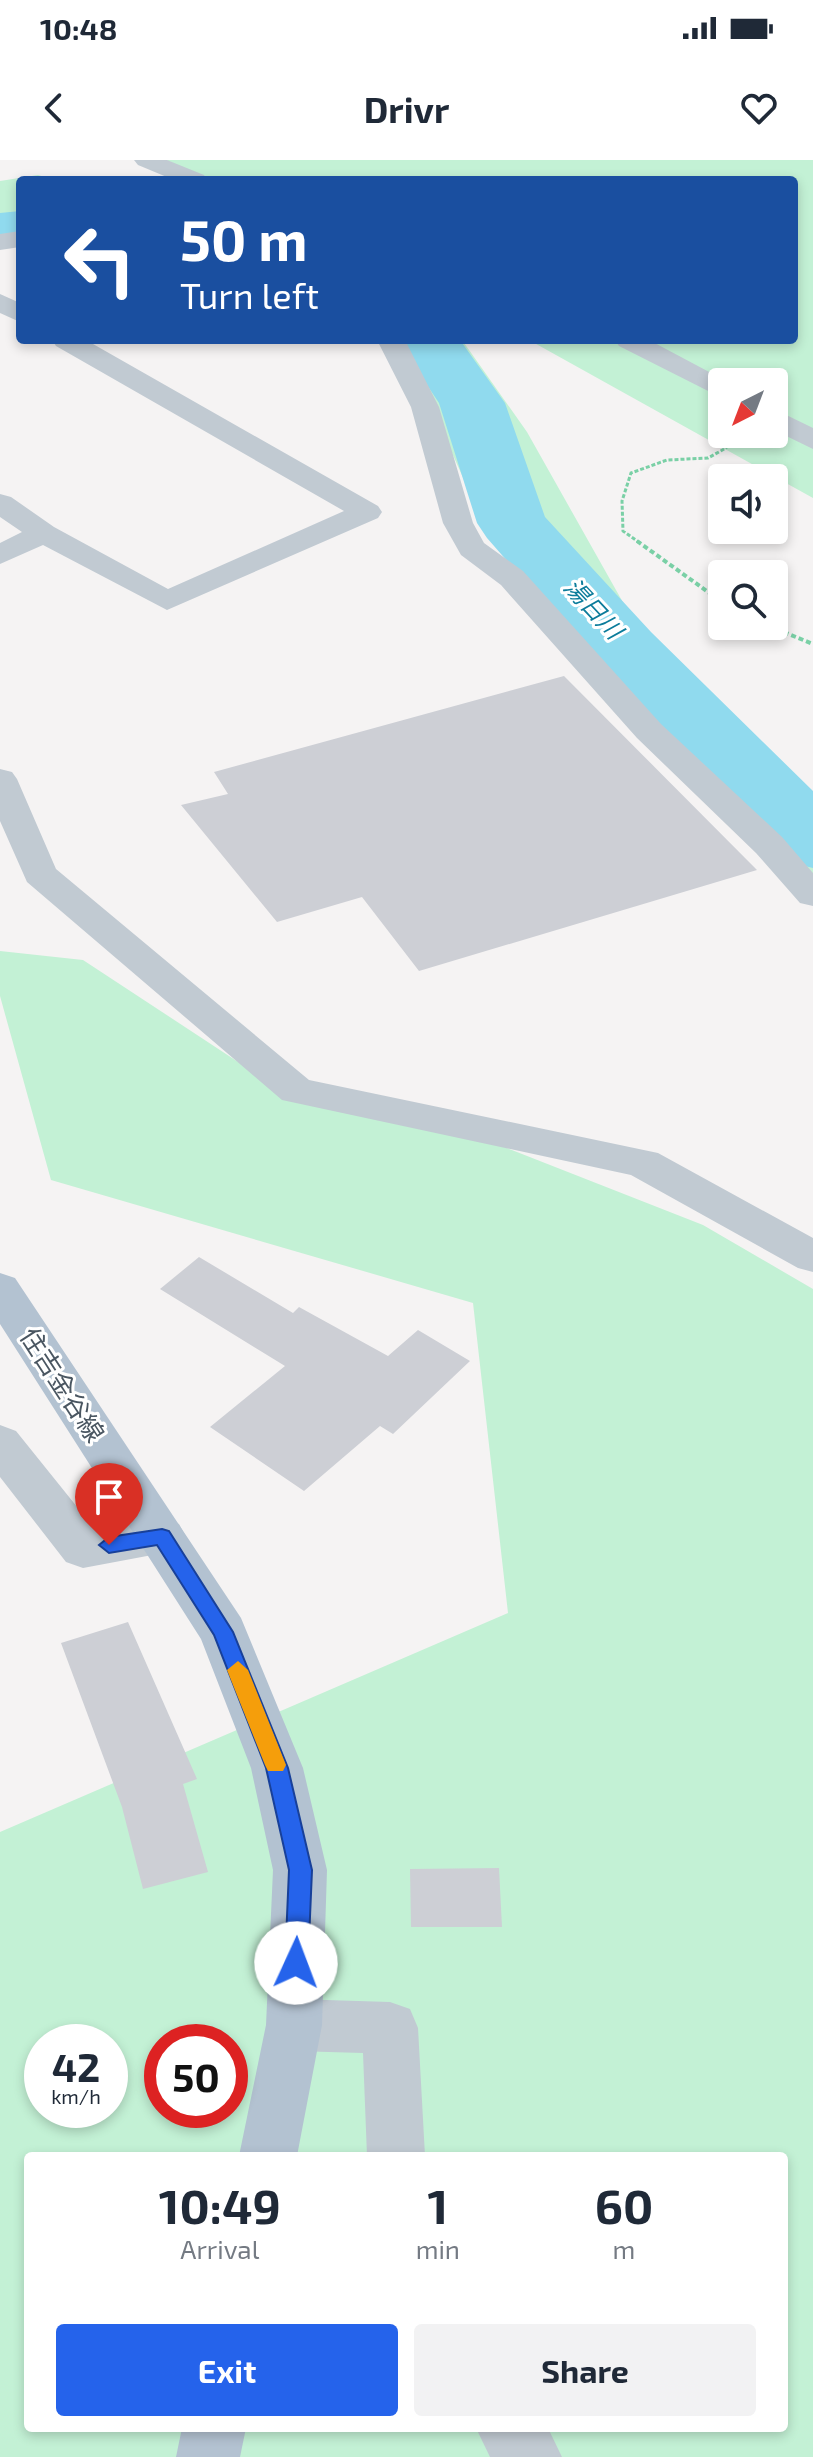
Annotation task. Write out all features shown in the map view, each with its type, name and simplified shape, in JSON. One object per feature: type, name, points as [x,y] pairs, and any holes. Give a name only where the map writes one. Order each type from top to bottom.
[{"type":"main road","name":"住吉金谷線","points":[[0,1289],[223,1632],[277,1768],[300,1870],[294,2025],[269,2152]]},
{"type":"main road","points":[[208,2457],[213,2432]]},
{"type":"street","points":[[146,160],[185,176]]},
{"type":"street","points":[[0,503],[43,533],[167,601],[367,512],[73,344]]},
{"type":"street","points":[[393,344],[425,407],[458,523],[472,548],[512,578],[649,731],[769,845],[813,895]]},
{"type":"street","points":[[636,344],[708,382]]},
{"type":"street","points":[[788,426],[813,440]]},
{"type":"street","points":[[0,555],[43,533]]},
{"type":"street","points":[[0,779],[40,874],[296,1091],[643,1163],[813,1257]]},
{"type":"street","points":[[0,1443],[83,1549],[162,1537]]},
{"type":"street","points":[[294,2025],[390,2028],[396,2152]]},
{"type":"street","points":[[511,2432],[530,2457]]},
{"type":"path","points":[[708,592],[623,531],[622,501],[631,473],[667,460],[708,458],[726,448]]},
{"type":"path","points":[[788,634],[813,644]]},
{"type":"green space","points":[[166,160],[813,160],[813,498],[788,484],[788,464],[752,464],[723,448],[788,448],[788,368],[708,368],[708,440],[536,344],[798,344],[798,176],[202,176]]},
{"type":"green space","points":[[16,178],[16,236],[0,238],[0,181]]},
{"type":"green space","points":[[403,344],[465,344],[527,432],[656,661],[813,807],[813,897],[489,535]]},
{"type":"green space","points":[[0,951],[83,960],[290,1096],[433,1119],[703,1225],[813,1289],[813,2457],[0,2457],[0,1832],[508,1613],[473,1303],[51,1180],[0,996]]},
{"type":"building","points":[[564,676],[757,870],[419,971],[362,897],[277,922],[181,805],[228,794],[214,772]]},
{"type":"building","points":[[199,1257],[293,1313],[299,1307],[388,1356],[418,1330],[470,1361],[393,1434],[380,1426],[304,1491],[210,1427],[285,1366],[160,1289]]},
{"type":"building","points":[[128,1622],[197,1779],[183,1784],[208,1872],[143,1889],[122,1807],[61,1643]]},
{"type":"building","points":[[499,1868],[502,1927],[411,1927],[410,1869]]},
{"type":"waterway","name":"湯日川","points":[[0,230],[16,228]]},
{"type":"waterway","name":"湯日川","points":[[431,344],[472,403],[512,523],[624,648],[775,798],[813,843]]},
{"type":"slow traffic","points":[[238,1670],[276,1765]]},
{"type":"route","points":[[109,1545],[162,1537],[223,1632],[277,1768],[300,1870],[296,1963]]}]
